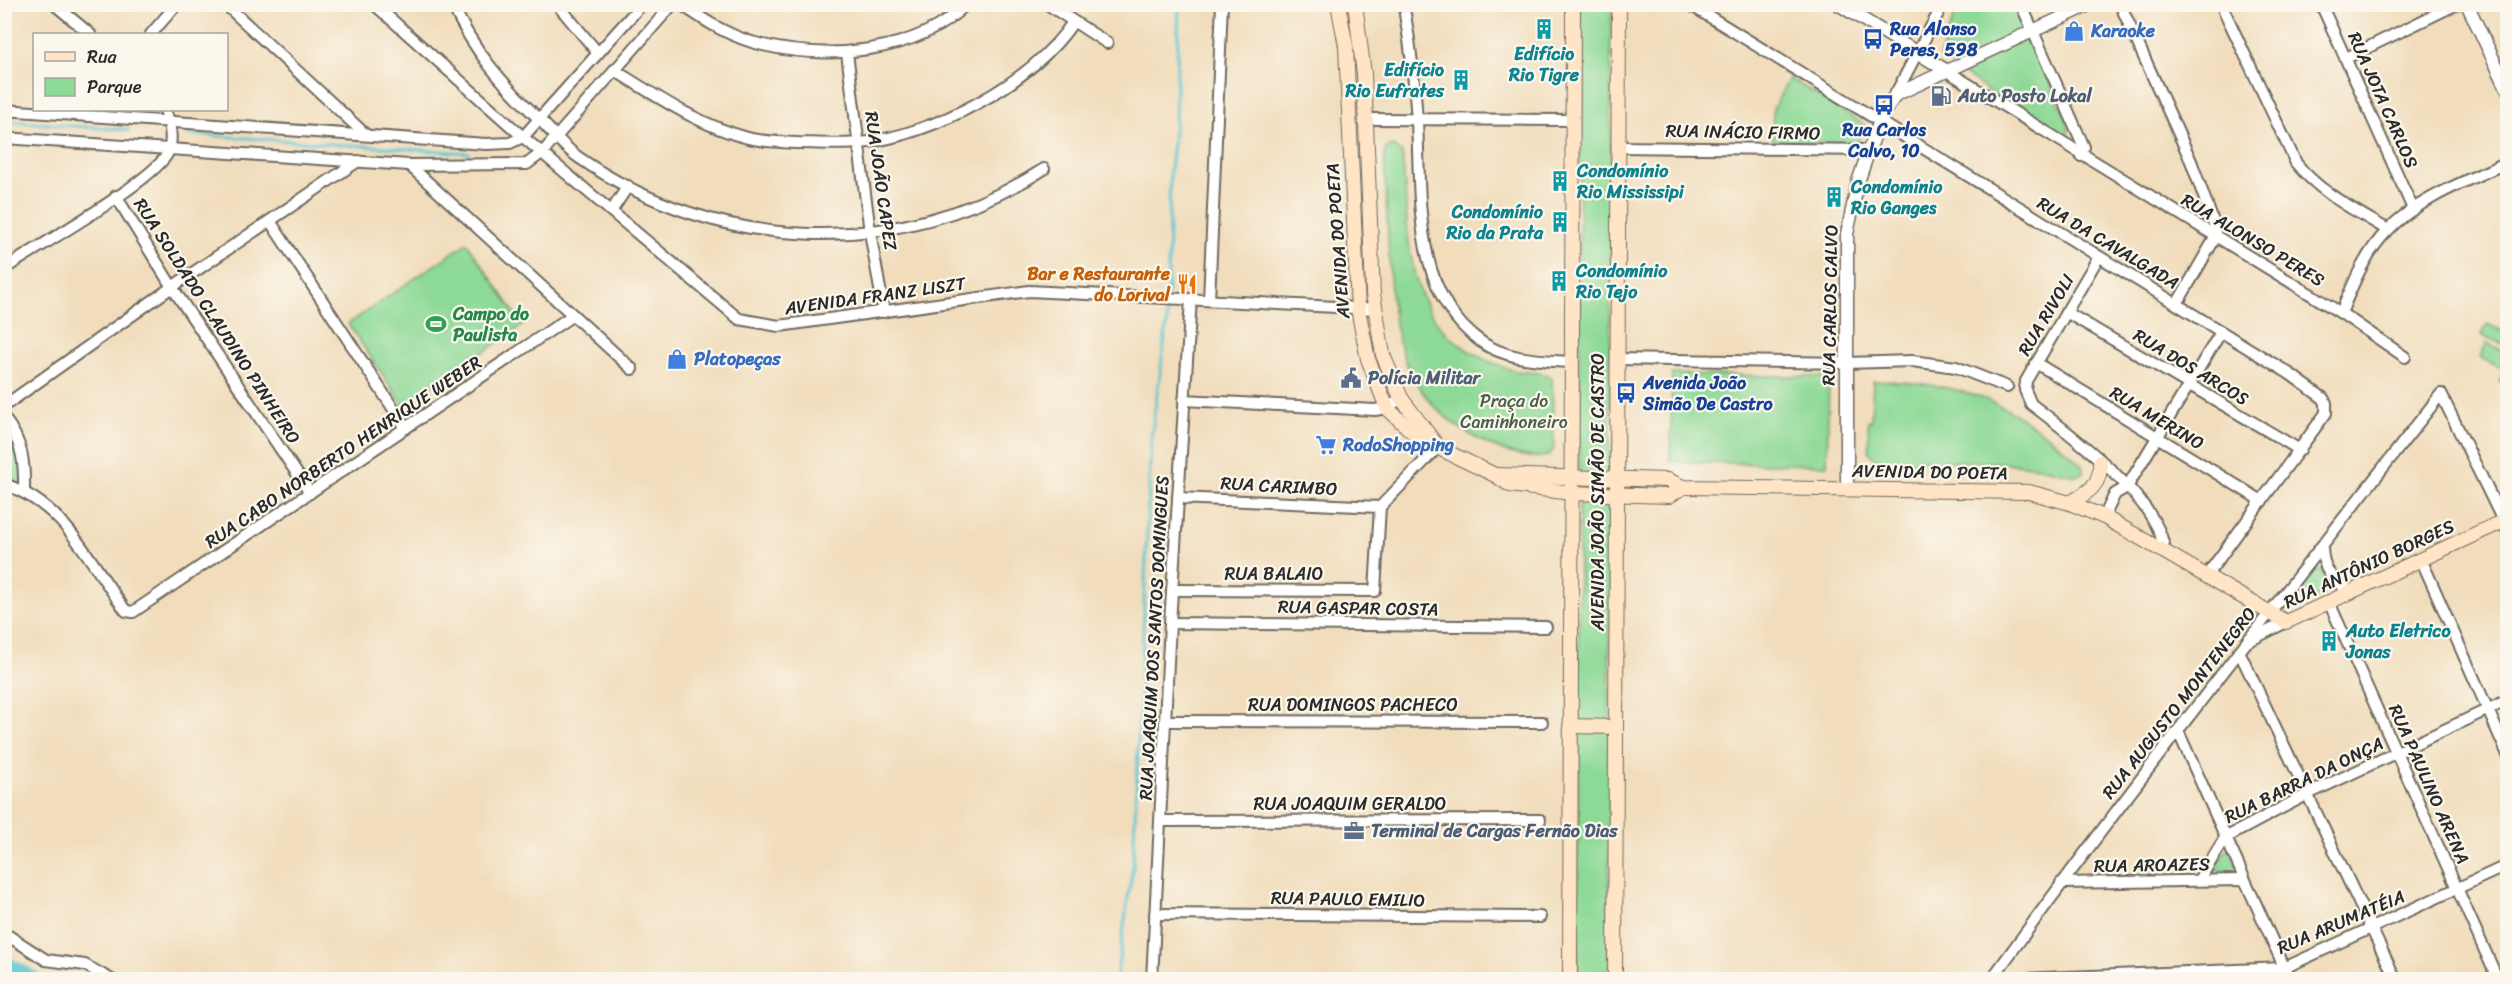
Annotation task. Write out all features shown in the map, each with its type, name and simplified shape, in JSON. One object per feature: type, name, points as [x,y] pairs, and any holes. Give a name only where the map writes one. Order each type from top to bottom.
[{"type":"main road","name":"AVENIDA DO POETA","points":[[1338,4],[1346,46],[1358,309],[1368,359],[1388,408],[1420,439],[1494,475],[1510,486],[1571,493],[1669,496],[1683,487]]},
{"type":"main road","name":"AVENIDA DO POETA","points":[[1355,4],[1362,48],[1375,309],[1383,356],[1401,398],[1438,447]]},
{"type":"main road","name":"AVENIDA JOÃO SIMÃO DE CASTRO","points":[[1570,980],[1573,4]]},
{"type":"main road","name":"AVENIDA JOÃO SIMÃO DE CASTRO","points":[[1615,980],[1619,4]]},
{"type":"main road","points":[[2070,503],[2098,481],[2101,473],[2100,462]]},
{"type":"main road","name":"AVENIDA DO POETA","points":[[1494,475],[1511,473],[1571,478],[1668,480],[1683,487],[2029,492],[2070,503],[2104,517],[2286,622]]},
{"type":"main road","name":"RUA ANTÔNIO BORGES","points":[[2286,622],[2421,559],[2506,523]]},
{"type":"main road","points":[[1570,726],[1615,727]]},
{"type":"street","points":[[54,4],[89,33]]},
{"type":"street","points":[[152,33],[177,4]]},
{"type":"street","points":[[225,4],[366,135]]},
{"type":"street","name":"AVENIDA FRANZ LISZT","points":[[374,4],[523,137],[740,319],[779,326],[1029,291],[1375,309]]},
{"type":"street","points":[[452,4],[484,62],[579,158],[628,186],[671,205],[740,227],[813,234],[870,232],[919,225],[956,213],[1012,189],[1044,169]]},
{"type":"street","points":[[558,4],[598,52]]},
{"type":"street","points":[[4,110],[486,144],[510,143],[523,137],[642,4]]},
{"type":"street","points":[[4,138],[410,165],[527,164],[543,152],[673,4]]},
{"type":"street","points":[[681,4],[713,26],[762,45],[847,53],[900,42],[935,27],[966,4]]},
{"type":"street","points":[[1047,4],[1107,43]]},
{"type":"street","points":[[1209,300],[1222,4]]},
{"type":"street","name":"RUA DA CAVALGADA","points":[[1689,4],[2098,258],[2177,304],[2322,398],[2327,407],[2326,413],[2207,575]]},
{"type":"street","points":[[1838,4],[1947,71]]},
{"type":"street","name":"RUA CARLOS CALVO","points":[[1847,489],[1847,234],[1858,182],[1880,121],[1920,53],[1943,4]]},
{"type":"street","points":[[2021,4],[2084,147],[2081,156]]},
{"type":"street","points":[[1895,95],[2091,4]]},
{"type":"street","points":[[2120,4],[2212,213],[2215,238],[2177,304]]},
{"type":"street","points":[[2221,4],[2296,163],[2308,178],[2326,192],[2388,230]]},
{"type":"street","name":"RUA JOTA CARLOS","points":[[2321,4],[2413,209]]},
{"type":"street","points":[[2346,58],[2457,4]]},
{"type":"street","points":[[2467,4],[2508,90]]},
{"type":"street","points":[[1405,14],[1416,118],[1423,232],[1430,265],[1448,308],[1481,342],[1504,353],[1526,360],[1571,362]]},
{"type":"street","points":[[614,70],[697,118],[748,139],[795,143],[860,143],[935,123],[970,107],[1030,67],[1073,22]]},
{"type":"street","name":"RUA JOÃO CAPEZ","points":[[847,53],[870,232],[884,312]]},
{"type":"street","name":"RUA ALONSO PERES","points":[[1947,71],[2081,156],[2341,314],[2405,357]]},
{"type":"street","points":[[4,269],[116,196],[160,164],[170,149],[169,121],[165,111]]},
{"type":"street","points":[[1366,119],[1572,120]]},
{"type":"street","name":"RUA INÁCIO FIRMO","points":[[1617,147],[1869,150]]},
{"type":"street","points":[[4,406],[172,287],[358,161]]},
{"type":"street","points":[[2341,314],[2360,269],[2388,230],[2413,209],[2508,162]]},
{"type":"street","points":[[410,165],[632,369]]},
{"type":"street","points":[[612,210],[628,186]]},
{"type":"street","name":"RUA SOLDADO CLAUDINO PINHEIRO","points":[[116,196],[172,287],[310,493]]},
{"type":"street","points":[[270,221],[406,428]]},
{"type":"street","points":[[4,258],[18,259]]},
{"type":"street","name":"RUA RIVOLI","points":[[2098,258],[2036,363],[2025,390],[2031,404],[2080,441],[2100,462]]},
{"type":"street","name":"RUA JOAQUIM DOS SANTOS DOMINGUES","points":[[1152,980],[1184,400],[1187,299]]},
{"type":"street","name":"RUA DOS ARCOS","points":[[2066,312],[2300,450]]},
{"type":"street","name":"RUA CABO NORBERTO HENRIQUE WEBER","points":[[24,490],[59,518],[129,612],[137,609],[573,315]]},
{"type":"street","points":[[2104,517],[2115,494],[2127,487],[2158,438],[2221,332]]},
{"type":"street","points":[[1617,359],[1932,363],[1956,367],[2007,387]]},
{"type":"street","name":"RUA MERINO","points":[[2036,363],[2262,501]]},
{"type":"street","name":"RUA AUGUSTO MONTENEGRO","points":[[1991,980],[2061,883],[2242,647],[2441,394],[2506,523]]},
{"type":"street","points":[[1184,400],[1375,410],[1388,408],[1401,398]]},
{"type":"street","points":[[4,418],[16,435],[24,457],[24,490],[4,484]]},
{"type":"street","points":[[1380,507],[1438,447]]},
{"type":"street","points":[[2100,462],[2127,487],[2160,528],[2164,550]]},
{"type":"street","name":"RUA CARIMBO","points":[[1178,498],[1380,507]]},
{"type":"street","name":"RUA BALAIO","points":[[1172,590],[1375,591],[1380,507]]},
{"type":"street","points":[[2322,546],[2326,570],[2332,579],[2351,592]]},
{"type":"street","points":[[2421,559],[2508,755]]},
{"type":"street","name":"RUA PAULINO ARENA","points":[[2330,602],[2498,980]]},
{"type":"street","name":"RUA ANTÔNIO BORGES","points":[[2242,647],[2286,622]]},
{"type":"street","name":"RUA GASPAR COSTA","points":[[1170,623],[1546,627]]},
{"type":"street","points":[[2242,647],[2396,980]]},
{"type":"street","name":"RUA BARRA DA ONÇA","points":[[2199,880],[2225,838],[2308,794],[2508,700]]},
{"type":"street","name":"RUA DOMINGOS PACHECO","points":[[1165,722],[1542,722]]},
{"type":"street","points":[[2178,731],[2243,880],[2290,980]]},
{"type":"street","name":"RUA JOAQUIM GERALDO","points":[[1160,821],[1540,820]]},
{"type":"street","name":"RUA ARUMATÉIA","points":[[1998,980],[2284,968],[2508,865]]},
{"type":"street","name":"RUA AROAZES","points":[[2061,883],[2243,880]]},
{"type":"street","name":"RUA PAULO EMILIO","points":[[1155,914],[1540,917]]},
{"type":"street","points":[[4,933],[46,960],[85,965],[112,980]]},
{"type":"green space","points":[[1611,4],[1609,960],[1608,979],[1578,980],[1580,5]]},
{"type":"green space","points":[[1958,5],[2014,5],[2068,122],[2069,131],[2066,135],[2038,124],[1940,56]]},
{"type":"green space","points":[[1789,78],[1865,125],[1857,143],[1773,142],[1773,109]]},
{"type":"green space","name":"Praça do Caminhoneiro","points":[[1393,146],[1402,153],[1413,267],[1421,293],[1433,317],[1452,338],[1478,356],[1517,371],[1540,373],[1552,378],[1554,449],[1548,456],[1519,455],[1491,446],[1474,437],[1449,420],[1430,402],[1415,381],[1405,360],[1398,336],[1390,284],[1384,155],[1386,148]]},
{"type":"green space","name":"Campo do Paulista","points":[[467,243],[523,325],[404,406],[348,324]]},
{"type":"green space","points":[[2487,324],[2507,333],[2507,346],[2482,335]]},
{"type":"green space","points":[[2487,343],[2507,353],[2507,386],[2499,382],[2504,369],[2480,358]]},
{"type":"green space","points":[[1672,374],[1829,377],[1827,465],[1670,462]]},
{"type":"green space","points":[[1873,381],[1935,385],[1986,400],[2033,425],[2082,464],[2083,472],[2076,476],[2051,469],[2001,463],[1875,460],[1869,452],[1868,421],[1871,421]]},
{"type":"green space","points":[[4,419],[16,435],[24,490],[5,483]]},
{"type":"green space","points":[[2316,565],[2333,589],[2294,608],[2287,607],[2284,600]]},
{"type":"green space","points":[[2228,847],[2240,871],[2212,871]]},
{"type":"waterway","points":[[1116,980],[1133,865],[1151,438],[1167,323],[1170,172],[1175,123],[1179,4]]},
{"type":"waterway","points":[[4,121],[129,130]]},
{"type":"waterway","points":[[188,134],[469,153]]},
{"type":"waterway","points":[[4,964],[33,980]]},
{"type":"place","name":"Edifício Rio Tigre","points":[[1544,29]]},
{"type":"place","name":"Karaoke","points":[[2074,31]]},
{"type":"place","name":"Rua Alonso Peres, 598","points":[[1873,39]]},
{"type":"place","name":"Edifício Rio Eufrates","points":[[1461,80]]},
{"type":"place","name":"Auto Posto Lokal","points":[[1941,96]]},
{"type":"place","name":"Rua Carlos Calvo, 10","points":[[1884,105]]},
{"type":"place","name":"Condomínio Rio Mississipi","points":[[1560,181]]},
{"type":"place","name":"Condomínio Rio Ganges","points":[[1834,197]]},
{"type":"place","name":"Condomínio Rio da Prata","points":[[1560,222]]},
{"type":"place","name":"Condomínio Rio Tejo","points":[[1559,281]]},
{"type":"place","name":"Bar e Restaurante do Lorival","points":[[1187,284]]},
{"type":"place","name":"Campo do Paulista","points":[[436,324]]},
{"type":"place","name":"Platopeças","points":[[677,359]]},
{"type":"place","name":"Polícia Militar","points":[[1351,378]]},
{"type":"place","name":"Avenida João Simão De Castro","points":[[1626,393]]},
{"type":"place","name":"RodoShopping","points":[[1326,445]]},
{"type":"place","name":"Auto Eletrico Jonas","points":[[2329,641]]},
{"type":"place","name":"Terminal de Cargas Fernão Dias","points":[[1354,831]]}]
